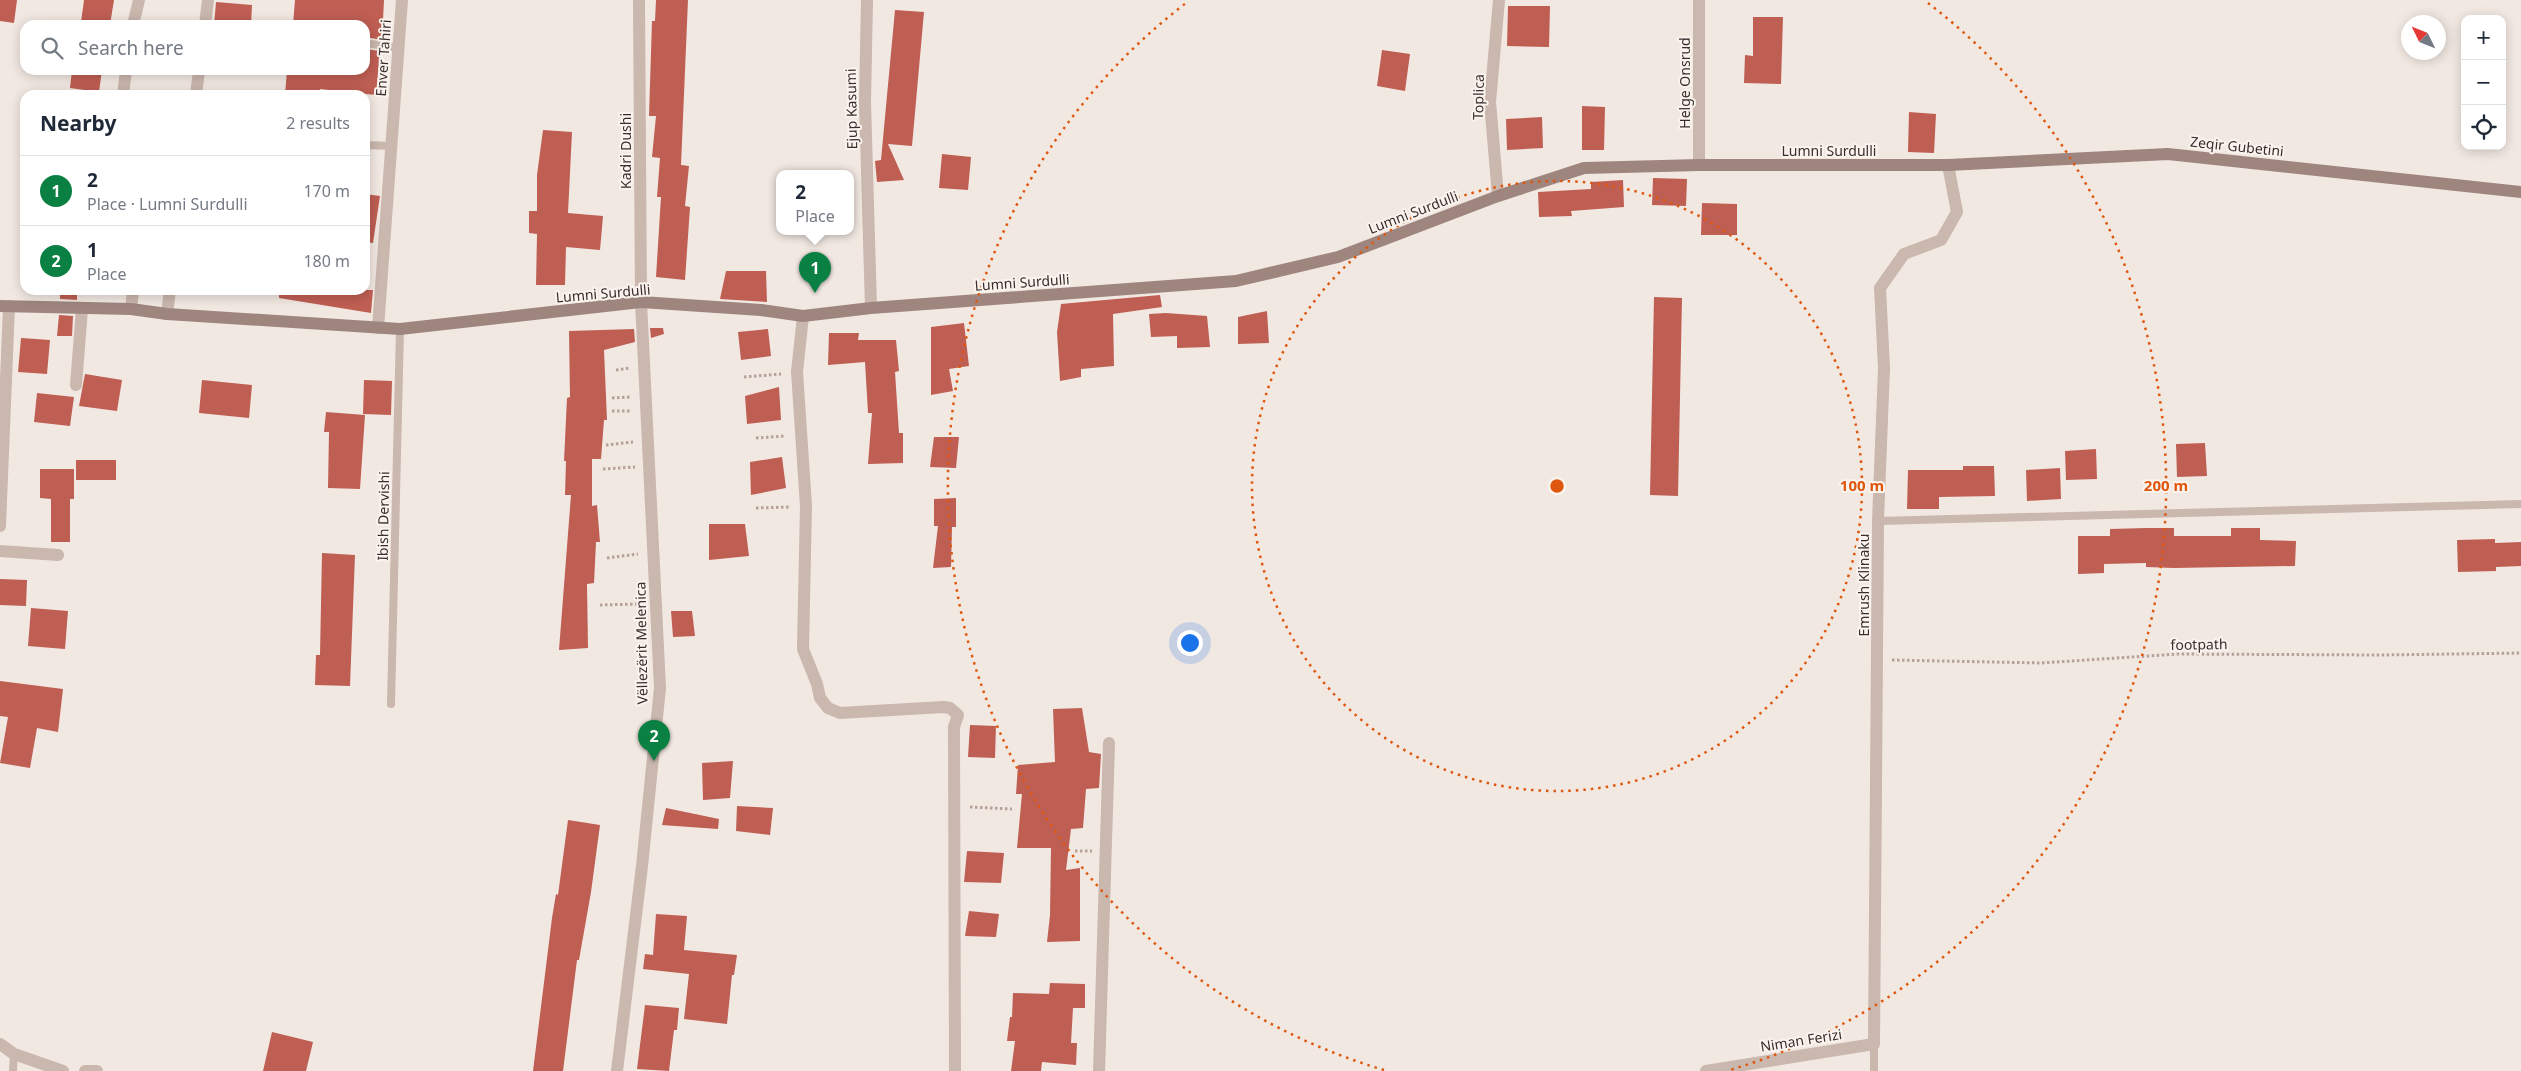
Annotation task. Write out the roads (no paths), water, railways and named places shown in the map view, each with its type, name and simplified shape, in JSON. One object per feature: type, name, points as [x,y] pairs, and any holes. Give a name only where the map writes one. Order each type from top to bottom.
[{"type":"street","points":[[134,20],[139,0]]},
{"type":"street","points":[[206,20],[208,0]]},
{"type":"street","name":"Enver Tahiri","points":[[378,328],[402,0]]},
{"type":"street","name":"Kadri Dushi","points":[[639,0],[641,302]]},
{"type":"street","name":"Ejup Kasumi","points":[[867,0],[865,102],[871,308]]},
{"type":"street","name":"Toplica","points":[[1498,196],[1490,102],[1500,0]]},
{"type":"street","name":"Helge Onsrud","points":[[1699,0],[1699,165]]},
{"type":"street","points":[[124,90],[125,75]]},
{"type":"street","points":[[197,90],[198,75]]},
{"type":"street","name":"Zeqir Gubetini","points":[[1948,165],[2168,154],[2521,192]]},
{"type":"street","name":"Lumni Surdulli","points":[[4,306],[131,309],[167,314],[400,329],[641,302],[761,310],[803,316],[871,308],[1236,281],[1338,257],[1498,196],[1584,168],[1699,165],[1948,165]]},
{"type":"street","name":"Emrush Klinaku","points":[[1874,1044],[1878,521],[1884,368],[1880,288],[1904,254],[1941,240],[1958,212],[1948,165]]},
{"type":"street","points":[[131,309],[132,295]]},
{"type":"street","points":[[167,314],[169,295]]},
{"type":"street","name":"Vëllezërit Melenica","points":[[618,1071],[642,866],[660,688],[641,302]]},
{"type":"street","points":[[0,526],[4,306]]},
{"type":"street","points":[[76,385],[82,309]]},
{"type":"street","points":[[803,316],[797,372],[806,506],[803,649],[817,684],[820,698],[828,708],[840,713],[942,707],[958,714],[954,727],[955,1071]]},
{"type":"street","points":[[0,551],[58,555]]},
{"type":"street","points":[[1099,1071],[1109,743]]},
{"type":"street","points":[[0,1044],[14,1054],[63,1071]]},
{"type":"street","name":"Niman Ferizi","points":[[1706,1071],[1874,1044]]},
{"type":"street","points":[[85,1071],[97,1071]]},
{"type":"lane","points":[[370,44],[398,48]]},
{"type":"lane","points":[[370,145],[391,146]]},
{"type":"lane","name":"Ibish Dervishi","points":[[391,704],[400,329]]},
{"type":"lane","points":[[1878,521],[2521,504]]},
{"type":"lane","points":[[1874,1044],[1874,1071]]},
{"type":"lane","points":[[13,1071],[14,1054]]},
{"type":"place","name":"2","points":[[815,293]]},
{"type":"place","name":"1","points":[[654,761]]}]
